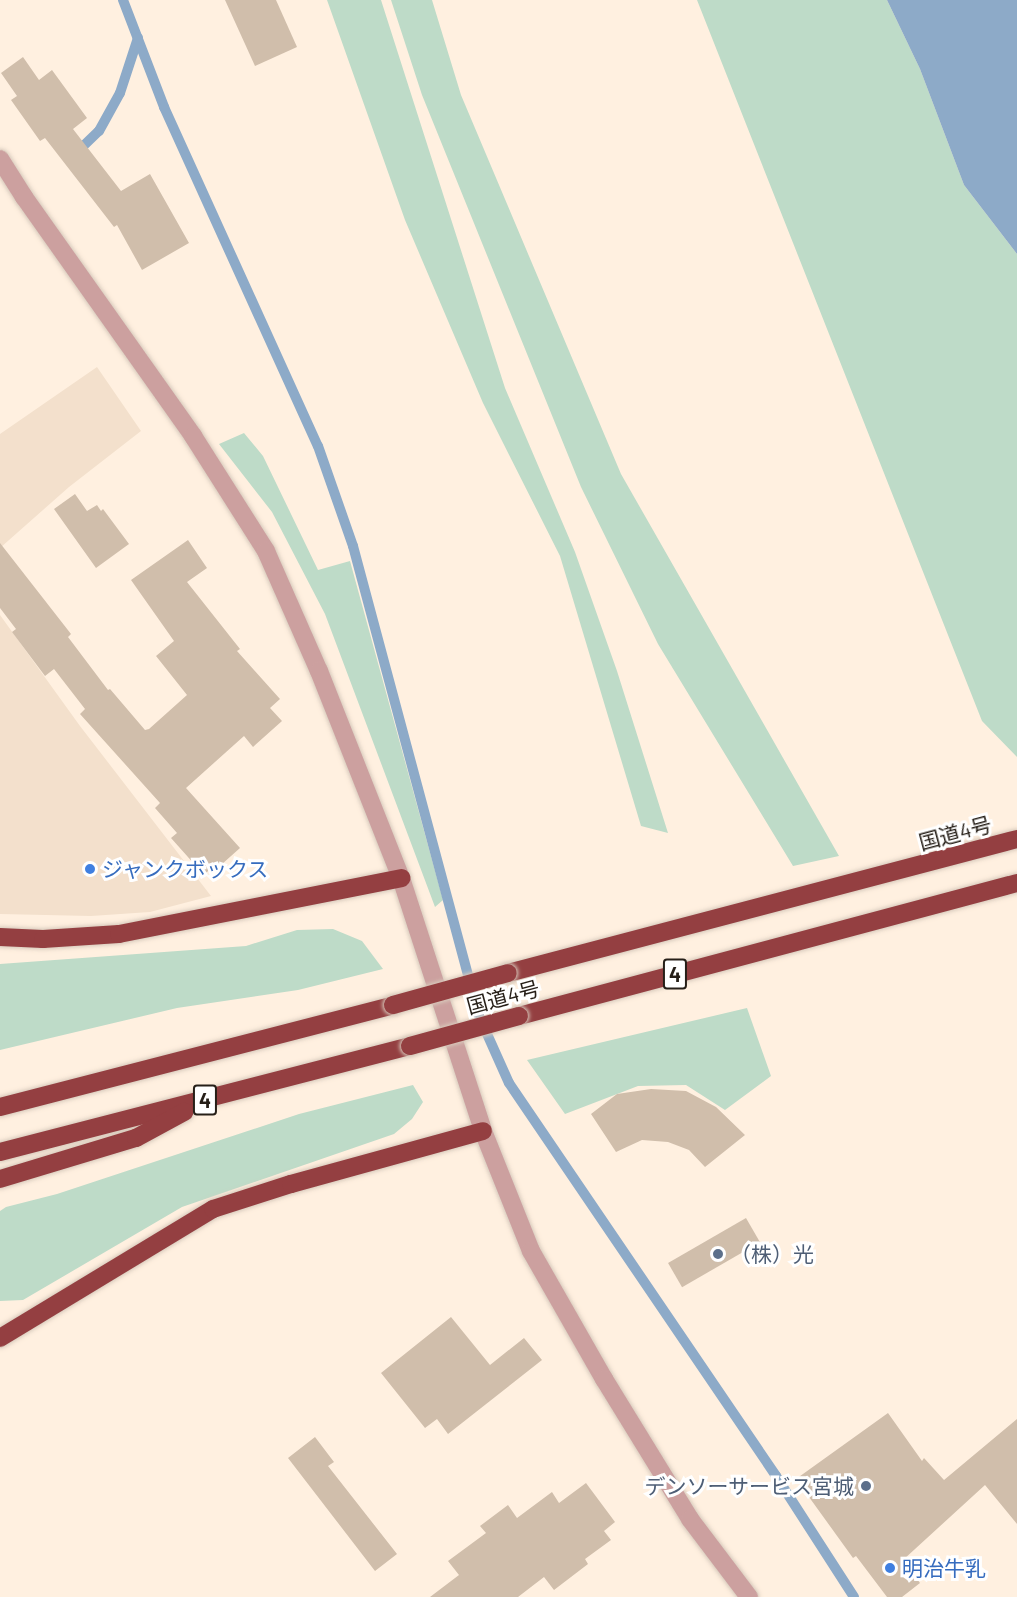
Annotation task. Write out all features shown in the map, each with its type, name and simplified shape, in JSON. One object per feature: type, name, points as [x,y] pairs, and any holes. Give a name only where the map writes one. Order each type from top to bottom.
[{"type":"highway","name":"国道4号","points":[[3,1106],[1017,839]]},
{"type":"highway","points":[[0,937],[43,939],[118,934],[401,878]]},
{"type":"highway","name":"国道4号","points":[[0,1152],[410,1046],[1017,882]]},
{"type":"highway","points":[[0,1179],[136,1138],[206,1100]]},
{"type":"highway","points":[[4,1332],[213,1209],[313,1178],[483,1131]]},
{"type":"street","points":[[0,159],[24,197],[193,436],[266,550],[319,671],[401,878],[483,1131],[531,1251],[690,1519],[749,1597]]},
{"type":"shaded area","points":[[97,367],[141,431],[69,487],[0,548],[0,434]]},
{"type":"shaded area","points":[[0,615],[80,726],[211,896],[150,912],[91,916],[0,914]]},
{"type":"green space","points":[[327,0],[381,0],[505,388],[575,552],[617,671],[668,833],[641,826],[560,556],[483,403],[405,220]]},
{"type":"green space","points":[[391,0],[432,0],[461,95],[621,474],[839,856],[793,866],[658,644],[581,487],[422,95]]},
{"type":"green space","points":[[697,0],[887,0],[920,69],[964,185],[1017,254],[1017,757],[982,721]]},
{"type":"green space","points":[[244,433],[263,456],[318,570],[350,561],[443,900],[435,907],[325,614],[272,512],[219,444]]},
{"type":"green space","points":[[333,929],[362,941],[383,969],[298,990],[177,1008],[0,1050],[0,964],[246,946],[297,930]]},
{"type":"green space","points":[[747,1008],[771,1076],[725,1110],[686,1085],[638,1086],[565,1114],[527,1060]]},
{"type":"green space","points":[[413,1085],[423,1102],[412,1119],[394,1134],[182,1207],[23,1300],[0,1301],[0,1211],[6,1207],[57,1194],[299,1114]]},
{"type":"water","points":[[887,0],[1017,0],[1017,254],[964,185],[920,69]]},
{"type":"building","points":[[225,0],[276,0],[297,47],[255,66]]},
{"type":"building","points":[[23,57],[39,80],[52,70],[87,118],[73,129],[121,191],[150,174],[189,243],[142,270],[117,225],[114,227],[45,138],[40,141],[11,100],[17,96],[1,73]]},
{"type":"building","points":[[75,494],[87,511],[97,505],[101,511],[103,509],[129,544],[96,568],[54,509]]},
{"type":"building","points":[[188,540],[207,568],[187,582],[240,649],[237,651],[280,699],[270,708],[282,721],[253,747],[244,736],[186,788],[240,848],[212,873],[209,870],[204,875],[171,838],[177,833],[155,808],[160,803],[80,714],[85,709],[54,669],[45,676],[12,632],[16,629],[0,608],[0,543],[71,634],[68,637],[108,690],[110,689],[145,730],[149,729],[187,695],[156,656],[174,641],[131,580]]},
{"type":"building","points":[[651,1089],[686,1091],[716,1107],[745,1135],[705,1167],[689,1150],[668,1142],[642,1140],[616,1152],[591,1114],[617,1094]]},
{"type":"building","points":[[746,1218],[760,1242],[682,1287],[668,1263]]},
{"type":"building","points":[[451,1317],[490,1365],[524,1338],[542,1360],[448,1434],[437,1419],[425,1428],[381,1373]]},
{"type":"building","points":[[888,1413],[922,1461],[924,1458],[944,1480],[1017,1419],[1017,1524],[985,1485],[903,1560],[920,1583],[902,1597],[887,1597],[856,1556],[853,1558],[796,1479]]},
{"type":"building","points":[[315,1437],[334,1462],[328,1466],[397,1554],[375,1571],[288,1458]]},
{"type":"building","points":[[586,1483],[615,1522],[604,1531],[611,1540],[585,1559],[588,1564],[554,1590],[544,1577],[518,1597],[430,1597],[459,1575],[448,1561],[486,1533],[480,1526],[508,1505],[517,1518],[552,1492],[559,1503]]},
{"type":"waterway","points":[[123,0],[164,107],[318,446],[353,546],[479,1016],[509,1083],[776,1476],[854,1597]]},
{"type":"waterway","points":[[76,153],[99,131],[120,93],[138,38]]},
{"type":"place","name":"ジャンクボックス","points":[[90,869]]},
{"type":"place","name":"（株）光","points":[[718,1254]]},
{"type":"place","name":"デンソーサービス宮城","points":[[866,1486]]},
{"type":"place","name":"明治牛乳","points":[[890,1568]]}]
